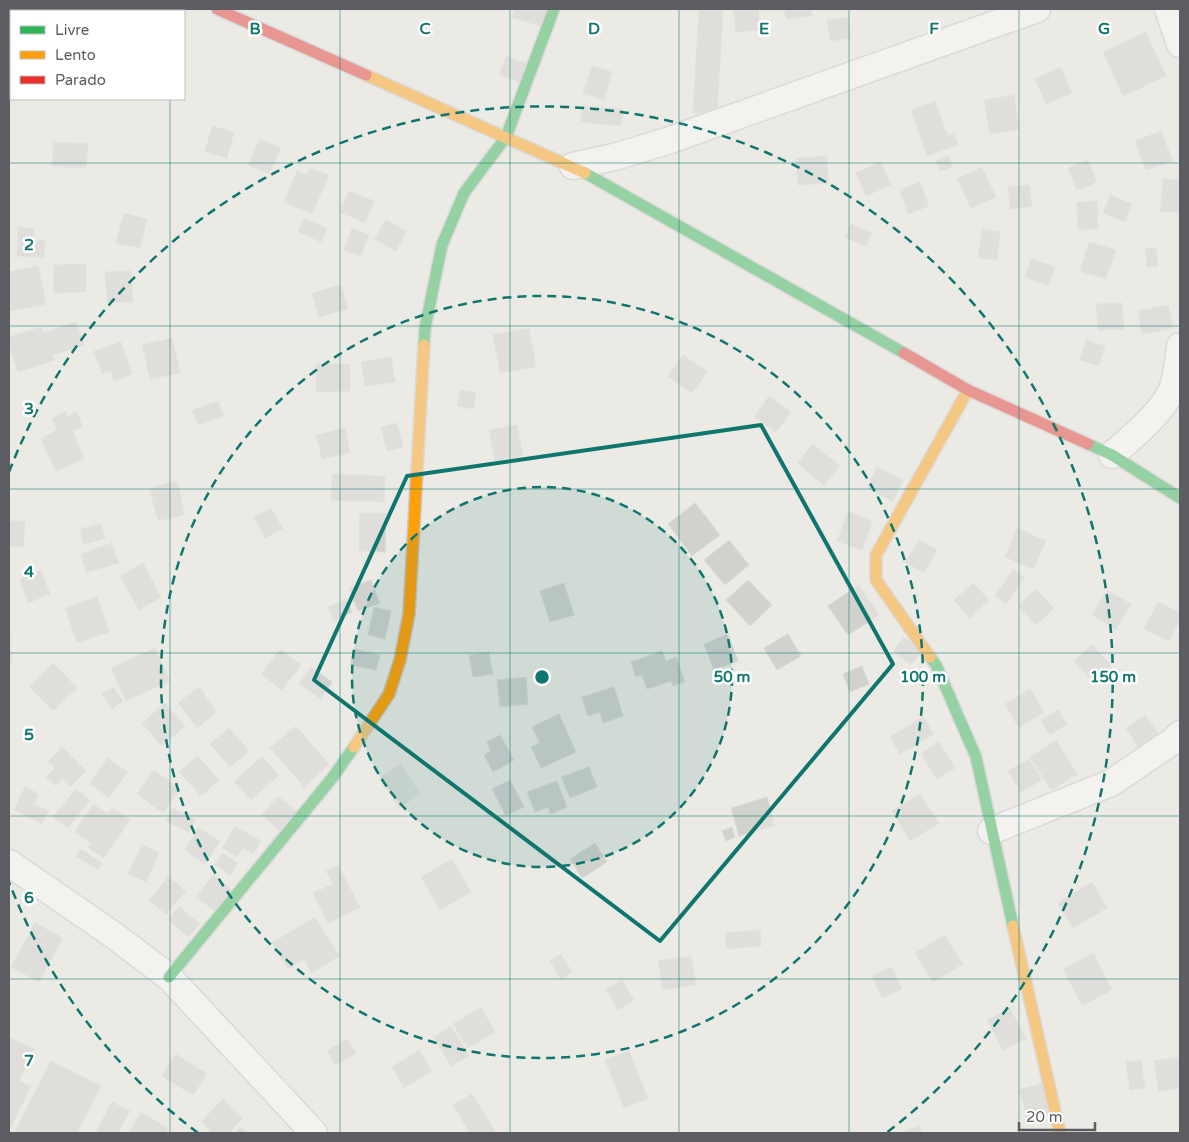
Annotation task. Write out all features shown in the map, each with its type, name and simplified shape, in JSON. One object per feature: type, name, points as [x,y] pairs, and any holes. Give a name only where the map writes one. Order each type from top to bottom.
[{"type":"street","points":[[217,9],[573,166],[968,390],[1112,454],[1180,498]]},
{"type":"street","points":[[169,977],[333,777],[389,694],[400,660],[408,614],[425,328],[440,254],[454,212],[464,193],[506,136],[554,9]]},
{"type":"street","points":[[573,166],[618,156],[670,140],[977,19],[1037,9]]},
{"type":"street","points":[[1168,9],[1180,44]]},
{"type":"street","points":[[1112,454],[1161,407],[1171,391],[1180,346]]},
{"type":"street","points":[[968,390],[876,556],[876,580],[936,665],[976,757],[1060,1133]]},
{"type":"street","points":[[991,831],[1111,783],[1180,734]]},
{"type":"street","points":[[9,863],[112,934],[169,977],[314,1133]]},
{"type":"highlighted area","points":[[761,425],[893,664],[660,941],[314,680],[407,476]]},
{"type":"building","points":[[10,9],[32,10],[10,10],[10,42],[9,41]]},
{"type":"building","points":[[515,9],[550,9],[545,27],[512,18]]},
{"type":"building","points":[[699,9],[723,9],[717,114],[693,113]]},
{"type":"building","points":[[734,9],[758,9],[760,30],[736,32]]},
{"type":"building","points":[[784,9],[811,9],[812,16],[786,19]]},
{"type":"building","points":[[848,17],[851,38],[831,41],[827,20]]},
{"type":"building","points":[[1146,32],[1166,76],[1123,96],[1103,52]]},
{"type":"building","points":[[507,56],[532,66],[525,84],[499,74]]},
{"type":"building","points":[[592,66],[612,72],[604,100],[583,94]]},
{"type":"building","points":[[1061,67],[1072,93],[1046,104],[1035,79]]},
{"type":"building","points":[[1014,95],[1019,129],[990,134],[984,100]]},
{"type":"building","points":[[935,101],[948,136],[954,133],[958,145],[927,156],[911,110]]},
{"type":"building","points":[[582,106],[623,109],[621,126],[581,122]]},
{"type":"building","points":[[212,126],[234,132],[227,158],[205,152]]},
{"type":"building","points":[[1161,131],[1173,161],[1146,170],[1135,141]]},
{"type":"building","points":[[260,139],[281,148],[269,174],[248,165]]},
{"type":"building","points":[[54,142],[88,144],[86,168],[52,166]]},
{"type":"building","points":[[827,156],[828,183],[798,185],[796,158]]},
{"type":"building","points":[[948,156],[952,167],[940,171],[936,161]]},
{"type":"building","points":[[1088,160],[1097,182],[1077,190],[1068,168]]},
{"type":"building","points":[[881,162],[891,185],[866,196],[856,173]]},
{"type":"building","points":[[982,167],[996,197],[971,208],[957,179]]},
{"type":"building","points":[[310,168],[329,175],[312,214],[284,202],[297,171],[307,175]]},
{"type":"building","points":[[1163,179],[1180,180],[1180,213],[1160,211]]},
{"type":"building","points":[[920,182],[929,206],[908,214],[900,190]]},
{"type":"building","points":[[1029,185],[1032,206],[1010,209],[1008,187]]},
{"type":"building","points":[[349,191],[374,201],[365,223],[340,212]]},
{"type":"building","points":[[1110,195],[1132,204],[1125,222],[1103,213]]},
{"type":"building","points":[[1097,201],[1098,229],[1078,230],[1077,202]]},
{"type":"building","points":[[124,213],[147,219],[140,248],[116,243]]},
{"type":"building","points":[[304,218],[327,228],[321,242],[298,232]]},
{"type":"building","points":[[386,220],[407,231],[396,251],[374,239]]},
{"type":"building","points":[[851,224],[872,233],[866,246],[845,237]]},
{"type":"building","points":[[18,227],[34,229],[34,240],[45,240],[44,257],[17,256]]},
{"type":"building","points":[[352,228],[369,235],[361,256],[344,250]]},
{"type":"building","points":[[982,229],[1000,232],[997,260],[978,258]]},
{"type":"building","points":[[1089,242],[1116,250],[1106,279],[1080,271]]},
{"type":"building","points":[[1145,248],[1156,248],[1158,266],[1147,267]]},
{"type":"building","points":[[1031,259],[1055,267],[1048,286],[1025,277]]},
{"type":"building","points":[[86,264],[86,292],[54,293],[54,265]]},
{"type":"building","points":[[38,266],[46,304],[9,311],[9,272]]},
{"type":"building","points":[[131,271],[133,302],[107,303],[105,272]]},
{"type":"building","points":[[341,285],[348,309],[319,317],[312,293]]},
{"type":"building","points":[[1122,303],[1124,329],[1098,330],[1096,304]]},
{"type":"building","points":[[1168,305],[1173,328],[1142,334],[1138,311]]},
{"type":"building","points":[[76,322],[84,345],[53,355],[55,360],[18,372],[9,345],[9,337],[41,327],[43,333]]},
{"type":"building","points":[[529,328],[536,367],[500,373],[493,335]]},
{"type":"building","points":[[172,338],[180,373],[150,379],[142,345]]},
{"type":"building","points":[[1086,340],[1105,346],[1099,366],[1080,360]]},
{"type":"building","points":[[121,342],[132,374],[114,381],[111,371],[102,374],[94,351]]},
{"type":"building","points":[[683,355],[707,372],[692,393],[668,376]]},
{"type":"building","points":[[391,357],[395,382],[365,386],[361,362]]},
{"type":"building","points":[[316,364],[350,364],[350,391],[316,392]]},
{"type":"building","points":[[460,390],[476,393],[473,409],[457,406]]},
{"type":"building","points":[[769,396],[791,412],[776,432],[754,417]]},
{"type":"building","points":[[218,401],[224,416],[198,425],[192,410]]},
{"type":"building","points":[[65,411],[68,417],[77,411],[82,426],[73,432],[84,459],[56,471],[41,439],[57,430],[52,419]]},
{"type":"building","points":[[397,423],[403,447],[387,451],[381,427]]},
{"type":"building","points":[[517,425],[523,456],[495,461],[489,430]]},
{"type":"building","points":[[345,428],[350,453],[322,459],[316,435]]},
{"type":"building","points":[[813,444],[840,466],[824,485],[797,463]]},
{"type":"building","points":[[877,467],[903,480],[893,501],[867,488]]},
{"type":"building","points":[[332,474],[385,476],[384,502],[331,500]]},
{"type":"building","points":[[177,481],[185,514],[158,521],[149,488]]},
{"type":"building","points":[[695,503],[720,535],[692,556],[668,524]]},
{"type":"building","points":[[271,508],[283,529],[265,538],[254,517]]},
{"type":"building","points":[[848,511],[873,521],[862,550],[837,541]]},
{"type":"building","points":[[360,513],[386,513],[385,552],[359,551]]},
{"type":"building","points":[[9,521],[25,521],[23,547],[9,546]]},
{"type":"building","points":[[101,524],[105,539],[83,544],[80,529]]},
{"type":"building","points":[[1017,528],[1046,541],[1033,569],[1005,557]]},
{"type":"building","points":[[729,540],[749,565],[725,585],[704,560]]},
{"type":"building","points":[[919,540],[937,550],[924,573],[905,562]]},
{"type":"building","points":[[111,543],[119,563],[86,572],[81,554]]},
{"type":"building","points":[[143,563],[161,597],[139,610],[120,576]]},
{"type":"building","points":[[1013,569],[1024,577],[1006,604],[995,596]]},
{"type":"building","points":[[41,570],[50,594],[28,603],[20,579]]},
{"type":"building","points":[[371,580],[380,603],[358,611],[349,588]]},
{"type":"building","points":[[748,580],[772,605],[750,626],[726,600]]},
{"type":"building","points":[[564,583],[574,615],[550,622],[540,591]]},
{"type":"building","points":[[973,583],[989,600],[970,618],[954,600]]},
{"type":"building","points":[[859,585],[879,615],[848,635],[828,606]]},
{"type":"building","points":[[1036,589],[1054,608],[1036,625],[1018,606]]},
{"type":"building","points":[[1107,590],[1131,604],[1116,629],[1092,615]]},
{"type":"building","points":[[97,597],[109,632],[77,643],[65,608]]},
{"type":"building","points":[[346,599],[352,612],[334,621],[328,607]]},
{"type":"building","points":[[1158,602],[1180,613],[1180,620],[1169,641],[1144,629]]},
{"type":"building","points":[[374,607],[391,611],[385,639],[368,635]]},
{"type":"building","points":[[10,631],[12,662],[9,662]]},
{"type":"building","points":[[728,634],[738,661],[714,670],[704,644]]},
{"type":"building","points":[[788,634],[801,656],[777,670],[764,648]]},
{"type":"building","points":[[904,637],[922,651],[911,665],[893,651]]},
{"type":"building","points":[[1092,645],[1112,667],[1094,683],[1074,661]]},
{"type":"building","points":[[155,648],[170,681],[126,701],[111,668]]},
{"type":"building","points":[[280,649],[301,665],[282,690],[261,674]]},
{"type":"building","points":[[354,649],[380,655],[376,670],[350,665]]},
{"type":"building","points":[[662,651],[666,661],[676,657],[685,682],[673,686],[671,681],[647,689],[642,675],[636,677],[631,662]]},
{"type":"building","points":[[489,652],[493,674],[473,677],[469,655]]},
{"type":"building","points":[[53,663],[77,688],[53,711],[29,687]]},
{"type":"building","points":[[862,666],[869,684],[850,692],[843,674]]},
{"type":"building","points":[[311,667],[332,682],[321,699],[299,684]]},
{"type":"building","points":[[526,677],[528,704],[500,707],[497,680]]},
{"type":"building","points":[[113,687],[123,701],[112,709],[102,694]]},
{"type":"building","points":[[199,687],[217,712],[197,728],[178,703]]},
{"type":"building","points":[[614,687],[623,716],[603,723],[600,712],[588,716],[582,697]]},
{"type":"building","points":[[1030,689],[1044,712],[1019,728],[1005,704]]},
{"type":"building","points":[[165,703],[185,726],[162,746],[142,723]]},
{"type":"building","points":[[1058,710],[1067,724],[1050,735],[1041,720]]},
{"type":"building","points":[[559,714],[576,752],[541,768],[531,747],[540,743],[532,727]]},
{"type":"building","points":[[1145,715],[1160,736],[1140,750],[1126,728]]},
{"type":"building","points":[[923,717],[934,734],[900,754],[890,737]]},
{"type":"building","points":[[296,726],[329,764],[304,787],[270,748]]},
{"type":"building","points":[[229,728],[249,751],[230,767],[210,744]]},
{"type":"building","points":[[500,735],[514,760],[493,772],[484,755],[491,751],[487,742]]},
{"type":"building","points":[[1056,740],[1077,774],[1051,790],[1030,757]]},
{"type":"building","points":[[939,742],[955,768],[937,779],[921,754]]},
{"type":"building","points":[[62,747],[86,771],[70,787],[62,779],[56,786],[46,777],[55,768],[48,762]]},
{"type":"building","points":[[198,756],[219,780],[201,796],[179,772]]},
{"type":"building","points":[[262,756],[279,775],[251,800],[234,782]]},
{"type":"building","points":[[108,758],[128,772],[109,798],[89,783]]},
{"type":"building","points":[[1029,759],[1042,780],[1021,792],[1008,771]]},
{"type":"building","points":[[401,764],[420,794],[399,808],[380,778]]},
{"type":"building","points":[[589,767],[597,787],[570,798],[561,777]]},
{"type":"building","points":[[154,770],[180,789],[163,813],[137,794]]},
{"type":"building","points":[[510,780],[524,807],[506,816],[492,789]]},
{"type":"building","points":[[557,781],[567,807],[551,814],[548,807],[535,812],[527,792]]},
{"type":"building","points":[[25,787],[39,794],[34,804],[49,811],[42,824],[14,810]]},
{"type":"building","points":[[76,789],[90,800],[68,828],[53,817]]},
{"type":"building","points":[[920,794],[939,823],[910,841],[892,811]]},
{"type":"building","points":[[278,796],[297,812],[280,831],[262,815]]},
{"type":"building","points":[[767,797],[775,826],[739,836],[731,808]]},
{"type":"building","points":[[93,804],[108,814],[112,808],[130,820],[104,858],[87,847],[91,843],[75,832]]},
{"type":"building","points":[[173,808],[195,820],[189,833],[166,821]]},
{"type":"building","points":[[235,826],[261,841],[253,854],[243,848],[237,857],[222,848]]},
{"type":"building","points":[[732,827],[735,837],[726,841],[722,831]]},
{"type":"building","points":[[199,828],[220,841],[205,864],[184,850]]},
{"type":"building","points":[[595,843],[607,862],[582,878],[570,859]]},
{"type":"building","points":[[142,845],[159,852],[146,882],[128,874]]},
{"type":"building","points":[[81,849],[102,863],[98,870],[76,856]]},
{"type":"building","points":[[223,853],[238,863],[230,875],[215,865]]},
{"type":"building","points":[[452,859],[471,892],[440,910],[421,877]]},
{"type":"building","points":[[338,865],[360,907],[328,923],[313,893],[333,884],[326,871]]},
{"type":"building","points":[[213,875],[232,890],[215,911],[196,897]]},
{"type":"building","points":[[168,877],[186,891],[166,914],[149,900]]},
{"type":"building","points":[[1092,882],[1107,908],[1073,928],[1058,903]]},
{"type":"building","points":[[179,906],[200,924],[189,937],[168,920]]},
{"type":"building","points":[[315,917],[339,956],[312,973],[304,959],[288,969],[272,943]]},
{"type":"building","points":[[35,923],[63,938],[39,982],[11,967]]},
{"type":"building","points":[[760,930],[761,946],[727,949],[725,933]]},
{"type":"building","points":[[944,935],[963,964],[933,982],[915,953]]},
{"type":"building","points":[[1093,953],[1112,990],[1082,1006],[1063,969]]},
{"type":"building","points":[[561,954],[572,972],[561,979],[550,961]]},
{"type":"building","points":[[691,956],[696,985],[663,990],[658,961]]},
{"type":"building","points":[[892,967],[902,989],[882,998],[872,976]]},
{"type":"building","points":[[622,980],[634,1000],[618,1010],[606,989]]},
{"type":"building","points":[[481,1007],[495,1032],[468,1048],[453,1024]]},
{"type":"building","points":[[1010,1008],[1026,1039],[1003,1050],[987,1020]]},
{"type":"building","points":[[451,1026],[469,1056],[451,1066],[434,1037]]},
{"type":"building","points":[[9,1037],[34,1049],[19,1081],[31,1086],[10,1129],[9,1129]]},
{"type":"building","points":[[347,1039],[356,1053],[336,1065],[327,1051]]},
{"type":"building","points":[[419,1050],[432,1071],[404,1088],[392,1067]]},
{"type":"building","points":[[629,1051],[648,1099],[624,1108],[605,1060]]},
{"type":"building","points":[[176,1054],[207,1074],[193,1095],[162,1076]]},
{"type":"building","points":[[1180,1057],[1180,1088],[1159,1091],[1154,1061]]},
{"type":"building","points":[[1141,1060],[1145,1088],[1130,1090],[1126,1062]]},
{"type":"building","points":[[51,1061],[101,1086],[77,1133],[14,1133]]},
{"type":"building","points":[[1043,1083],[1052,1112],[1028,1120],[1019,1090]]},
{"type":"building","points":[[472,1094],[495,1131],[492,1133],[470,1133],[453,1105]]},
{"type":"building","points":[[223,1099],[243,1118],[229,1133],[213,1133],[201,1122]]},
{"type":"building","points":[[112,1102],[130,1111],[118,1133],[98,1133],[96,1132]]},
{"type":"building","points":[[141,1112],[168,1128],[165,1133],[129,1133]]},
{"type":"building","points":[[919,1126],[922,1133],[901,1133]]},
{"type":"building","points":[[240,1127],[247,1133],[235,1133]]},
{"type":"traffic: fast","points":[[424,345],[425,328],[442,245],[464,193],[506,137],[554,9]]},
{"type":"traffic: fast","points":[[585,173],[904,353]]},
{"type":"traffic: fast","points":[[1088,444],[1112,455],[1180,498]]},
{"type":"traffic: fast","points":[[930,657],[936,665],[976,757],[1013,926]]},
{"type":"traffic: fast","points":[[169,977],[333,777],[354,747]]},
{"type":"traffic: slow","points":[[366,75],[585,173]]},
{"type":"traffic: slow","points":[[354,747],[389,694],[400,660],[409,614],[424,345]]},
{"type":"traffic: slow","points":[[930,657],[876,580],[876,555],[968,390]]},
{"type":"traffic: slow","points":[[1013,926],[1060,1133]]},
{"type":"traffic: jam","points":[[217,9],[366,75]]},
{"type":"traffic: jam","points":[[904,353],[968,390],[1088,444]]}]
